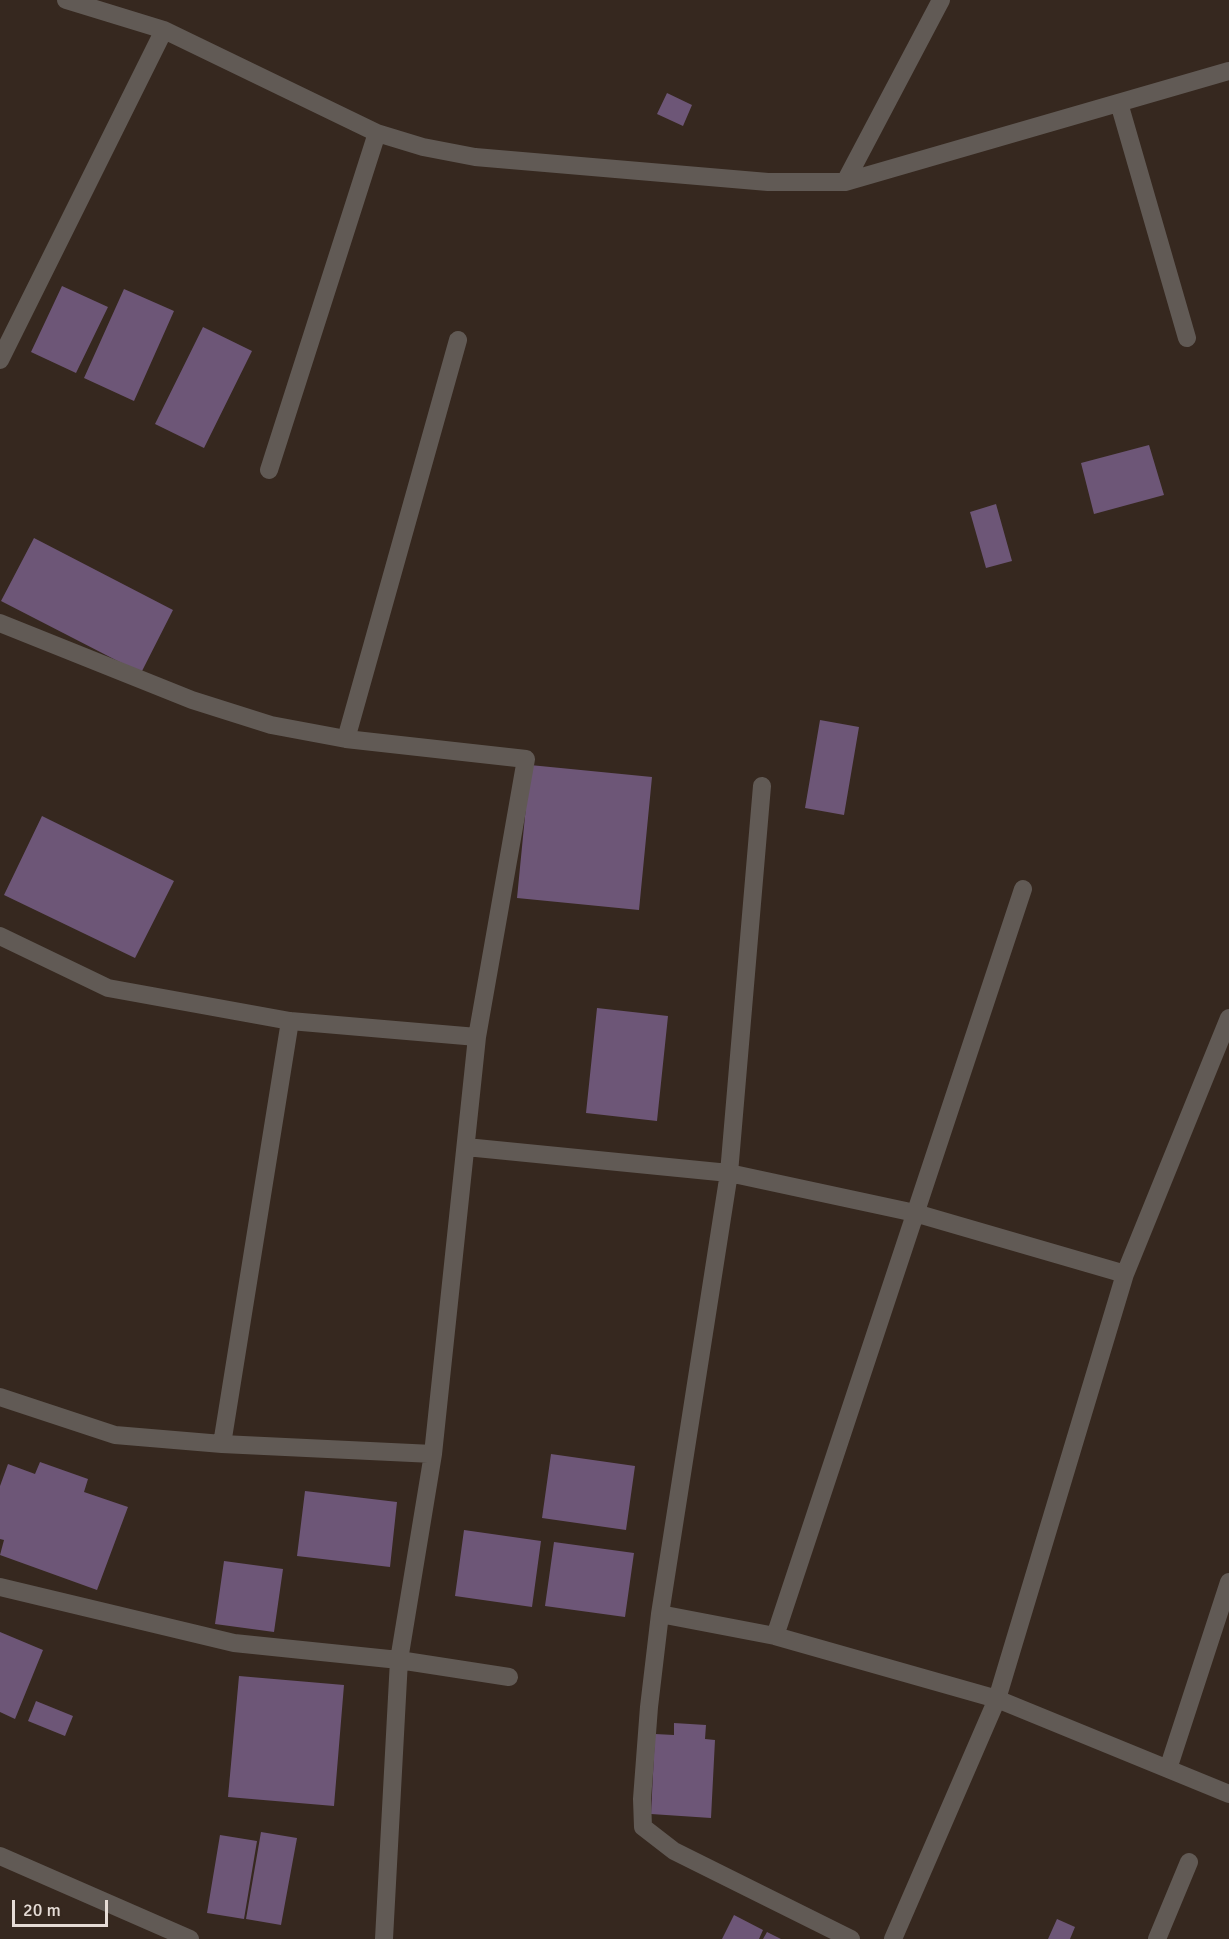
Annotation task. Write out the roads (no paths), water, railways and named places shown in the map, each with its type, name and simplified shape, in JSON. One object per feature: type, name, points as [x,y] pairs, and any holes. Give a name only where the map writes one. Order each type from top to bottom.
[{"type":"street","points":[[66,0],[164,30],[377,133],[423,147],[475,157],[768,182],[845,182],[1229,71]]},
{"type":"street","points":[[845,182],[941,0]]},
{"type":"street","points":[[0,360],[164,30]]},
{"type":"street","points":[[1119,103],[1187,338]]},
{"type":"street","points":[[269,470],[377,133]]},
{"type":"street","points":[[346,739],[458,340]]},
{"type":"street","points":[[0,623],[192,700],[271,725],[346,739],[526,759],[477,1037],[433,1454],[399,1660],[384,1939]]},
{"type":"street","points":[[762,786],[729,1173],[660,1614],[649,1707],[642,1799],[643,1827],[674,1851],[851,1939]]},
{"type":"street","points":[[775,1636],[1023,889]]},
{"type":"street","points":[[0,936],[108,988],[290,1021],[477,1037]]},
{"type":"street","points":[[893,1939],[997,1699],[1125,1274],[1229,1018]]},
{"type":"street","points":[[222,1444],[290,1021]]},
{"type":"street","points":[[466,1147],[729,1173],[915,1213],[1125,1274]]},
{"type":"street","points":[[0,1397],[115,1436],[222,1444],[433,1454]]},
{"type":"street","points":[[1168,1769],[1229,1582]]},
{"type":"street","points":[[0,1587],[234,1643],[399,1660],[509,1677]]},
{"type":"street","points":[[660,1614],[775,1636],[997,1699],[1229,1794]]},
{"type":"street","points":[[0,1856],[190,1939]]},
{"type":"street","points":[[1157,1939],[1189,1862]]}]
